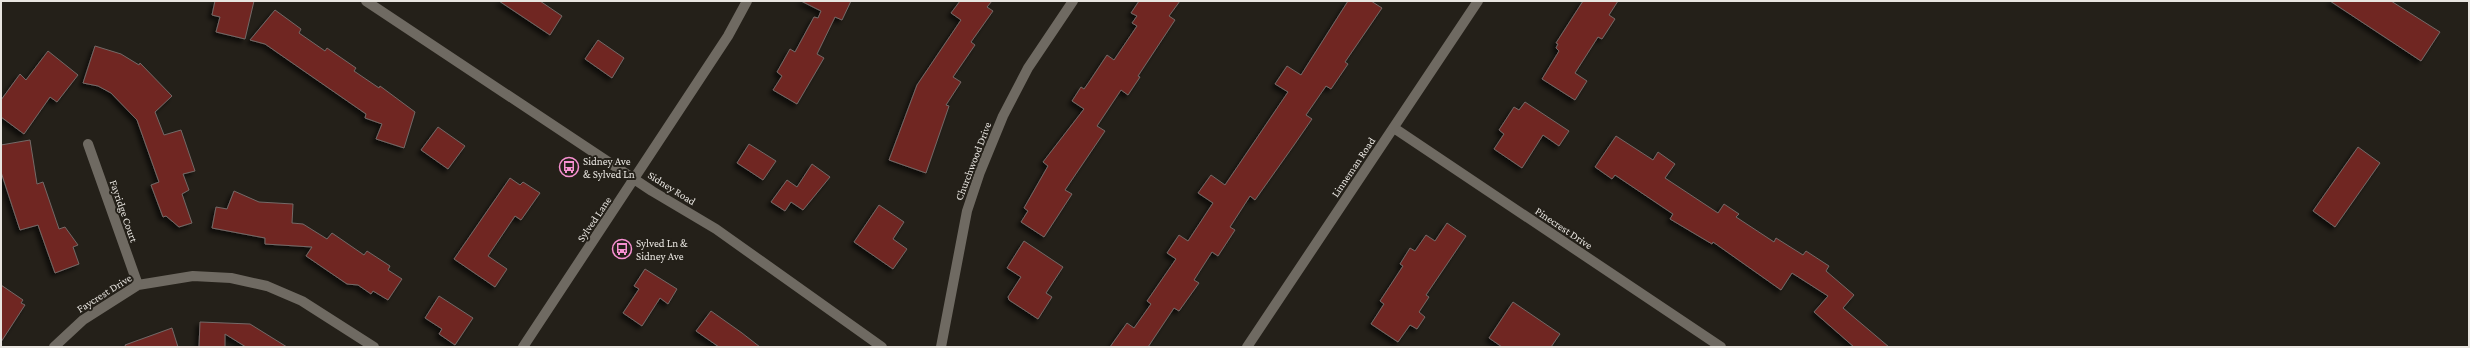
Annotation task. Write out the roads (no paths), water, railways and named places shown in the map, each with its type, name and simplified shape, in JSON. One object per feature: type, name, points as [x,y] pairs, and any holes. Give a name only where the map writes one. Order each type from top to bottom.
[{"type":"street","name":"Sidney Road","points":[[366,1],[635,178],[716,229],[882,347]]},
{"type":"street","name":"Sylved Lane","points":[[523,347],[728,36],[747,1]]},
{"type":"street","name":"Churchwood Drive","points":[[941,347],[967,211],[980,172],[1003,116],[1028,68],[1073,1]]},
{"type":"street","name":"Linneman Road","points":[[1247,347],[1478,1]]},
{"type":"street","name":"Pinecrest Drive","points":[[1394,128],[1721,347]]},
{"type":"street","name":"Fayridge Court","points":[[88,144],[138,285]]},
{"type":"street","name":"Faycrest Drive","points":[[54,347],[83,320],[138,285],[193,276],[231,278],[267,286],[302,301],[374,347]]},
{"type":"place","name":"Sidney Ave & Sylved Ln","points":[[569,167]]},
{"type":"place","name":"Sylved Ln & Sidney Ave","points":[[622,249]]}]
